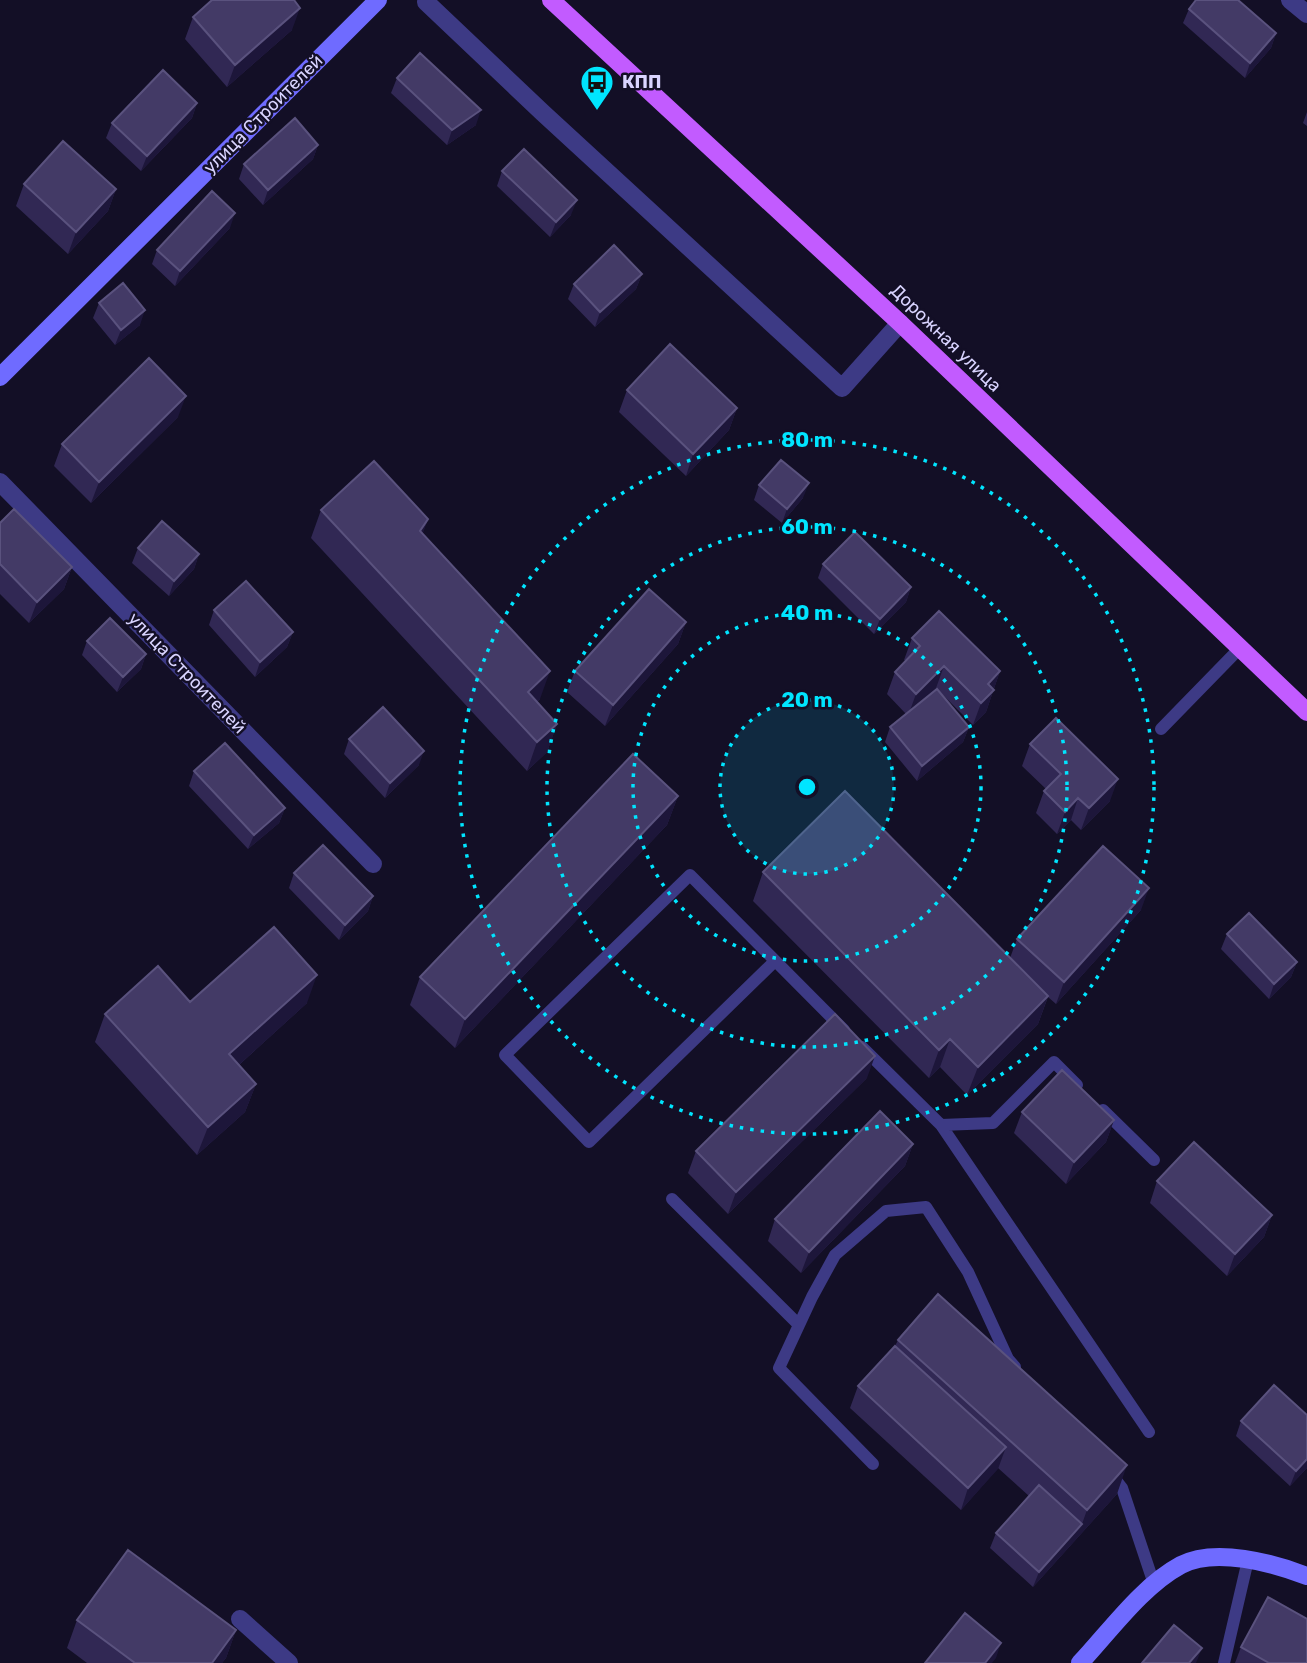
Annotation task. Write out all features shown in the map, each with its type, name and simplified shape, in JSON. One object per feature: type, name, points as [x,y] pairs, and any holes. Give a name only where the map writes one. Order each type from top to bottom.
[{"type":"main road","name":"Дорожная улица","points":[[551,0],[900,323],[1307,712]]},
{"type":"street","name":"улица Строителей","points":[[0,377],[378,0]]},
{"type":"street","points":[[1290,0],[1307,14]]},
{"type":"street","points":[[426,2],[842,388],[900,323]]},
{"type":"street","name":"улица Строителей","points":[[0,482],[373,864]]},
{"type":"street","points":[[1080,1663],[1154,1584],[1183,1564],[1223,1556],[1278,1565],[1307,1576]]},
{"type":"street","points":[[240,1619],[289,1663]]},
{"type":"lane","points":[[1161,729],[1239,649]]},
{"type":"lane","points":[[774,962],[589,1142],[505,1055],[690,875],[774,962],[941,1125],[1149,1432]]},
{"type":"lane","points":[[941,1125],[993,1123],[1054,1062],[1154,1160]]},
{"type":"lane","points":[[672,1199],[799,1325]]},
{"type":"lane","points":[[873,1464],[779,1368],[835,1255],[887,1211],[926,1208],[968,1272],[1008,1359],[1025,1376]]},
{"type":"lane","points":[[1106,1468],[1122,1488],[1154,1584]]},
{"type":"lane","points":[[1224,1663],[1248,1560]]},
{"type":"building","points":[[212,0],[294,0],[300,8],[235,65],[193,17]]},
{"type":"building","points":[[1196,0],[1238,0],[1276,33],[1250,63],[1189,9]]},
{"type":"building","points":[[420,53],[481,110],[452,130],[397,78]]},
{"type":"building","points":[[163,70],[197,103],[147,156],[112,123]]},
{"type":"building","points":[[295,118],[318,145],[268,190],[244,164]]},
{"type":"building","points":[[63,141],[116,189],[76,232],[24,184]]},
{"type":"building","points":[[524,149],[577,200],[556,222],[502,171]]},
{"type":"building","points":[[212,191],[235,213],[180,271],[157,250]]},
{"type":"building","points":[[614,245],[642,274],[600,312],[574,284]]},
{"type":"building","points":[[123,283],[145,310],[121,330],[99,303]]},
{"type":"building","points":[[670,344],[737,408],[693,454],[627,390]]},
{"type":"building","points":[[149,358],[186,396],[99,482],[62,444]]},
{"type":"building","points":[[781,460],[809,483],[787,509],[759,485]]},
{"type":"building","points":[[374,461],[428,519],[420,531],[550,671],[528,692],[557,724],[537,742],[321,510]]},
{"type":"building","points":[[14,509],[72,567],[37,602],[0,564],[0,523]]},
{"type":"building","points":[[162,521],[199,554],[174,581],[138,548]]},
{"type":"building","points":[[855,532],[911,587],[880,619],[823,564]]},
{"type":"building","points":[[246,581],[293,632],[260,662],[214,610]]},
{"type":"building","points":[[649,589],[686,622],[613,705],[575,671]]},
{"type":"building","points":[[939,611],[1000,671],[988,684],[994,690],[981,703],[944,666],[916,694],[895,672],[920,646],[912,638]]},
{"type":"building","points":[[110,618],[146,654],[123,677],[87,641]]},
{"type":"building","points":[[937,689],[969,727],[922,766],[890,727]]},
{"type":"building","points":[[383,707],[424,751],[390,783],[349,739]]},
{"type":"building","points":[[1056,718],[1118,779],[1089,808],[1078,798],[1065,812],[1044,791],[1061,774],[1030,744]]},
{"type":"building","points":[[225,743],[285,808],[254,835],[194,771]]},
{"type":"building","points":[[633,754],[678,796],[465,1019],[420,977]]},
{"type":"building","points":[[845,791],[1048,996],[978,1067],[950,1039],[939,1050],[763,872]]},
{"type":"building","points":[[323,845],[373,896],[345,925],[294,873]]},
{"type":"building","points":[[1103,846],[1149,888],[1064,982],[1017,939]]},
{"type":"building","points":[[1249,913],[1297,962],[1274,984],[1227,934]]},
{"type":"building","points":[[274,927],[317,975],[229,1054],[256,1084],[208,1127],[105,1014],[158,966],[190,1002]]},
{"type":"building","points":[[835,1014],[875,1056],[736,1192],[696,1151]]},
{"type":"building","points":[[1062,1070],[1114,1120],[1074,1162],[1022,1112]]},
{"type":"building","points":[[880,1111],[913,1144],[809,1252],[775,1219]]},
{"type":"building","points":[[1194,1142],[1272,1215],[1235,1254],[1157,1181]]},
{"type":"building","points":[[938,1294],[1127,1465],[1087,1510],[898,1340]]},
{"type":"building","points":[[895,1346],[1006,1447],[968,1488],[858,1386]]},
{"type":"building","points":[[1274,1385],[1307,1415],[1307,1459],[1296,1471],[1241,1421]]},
{"type":"building","points":[[1039,1485],[1082,1524],[1039,1572],[996,1533]]},
{"type":"building","points":[[128,1550],[236,1630],[212,1663],[135,1663],[77,1620]]},
{"type":"building","points":[[1268,1597],[1307,1619],[1307,1663],[1269,1663],[1241,1647]]},
{"type":"building","points":[[965,1613],[1001,1643],[985,1663],[925,1663]]},
{"type":"building","points":[[1174,1625],[1202,1648],[1189,1663],[1142,1663]]},
{"type":"place","name":"КПП","points":[[597,112]]}]
